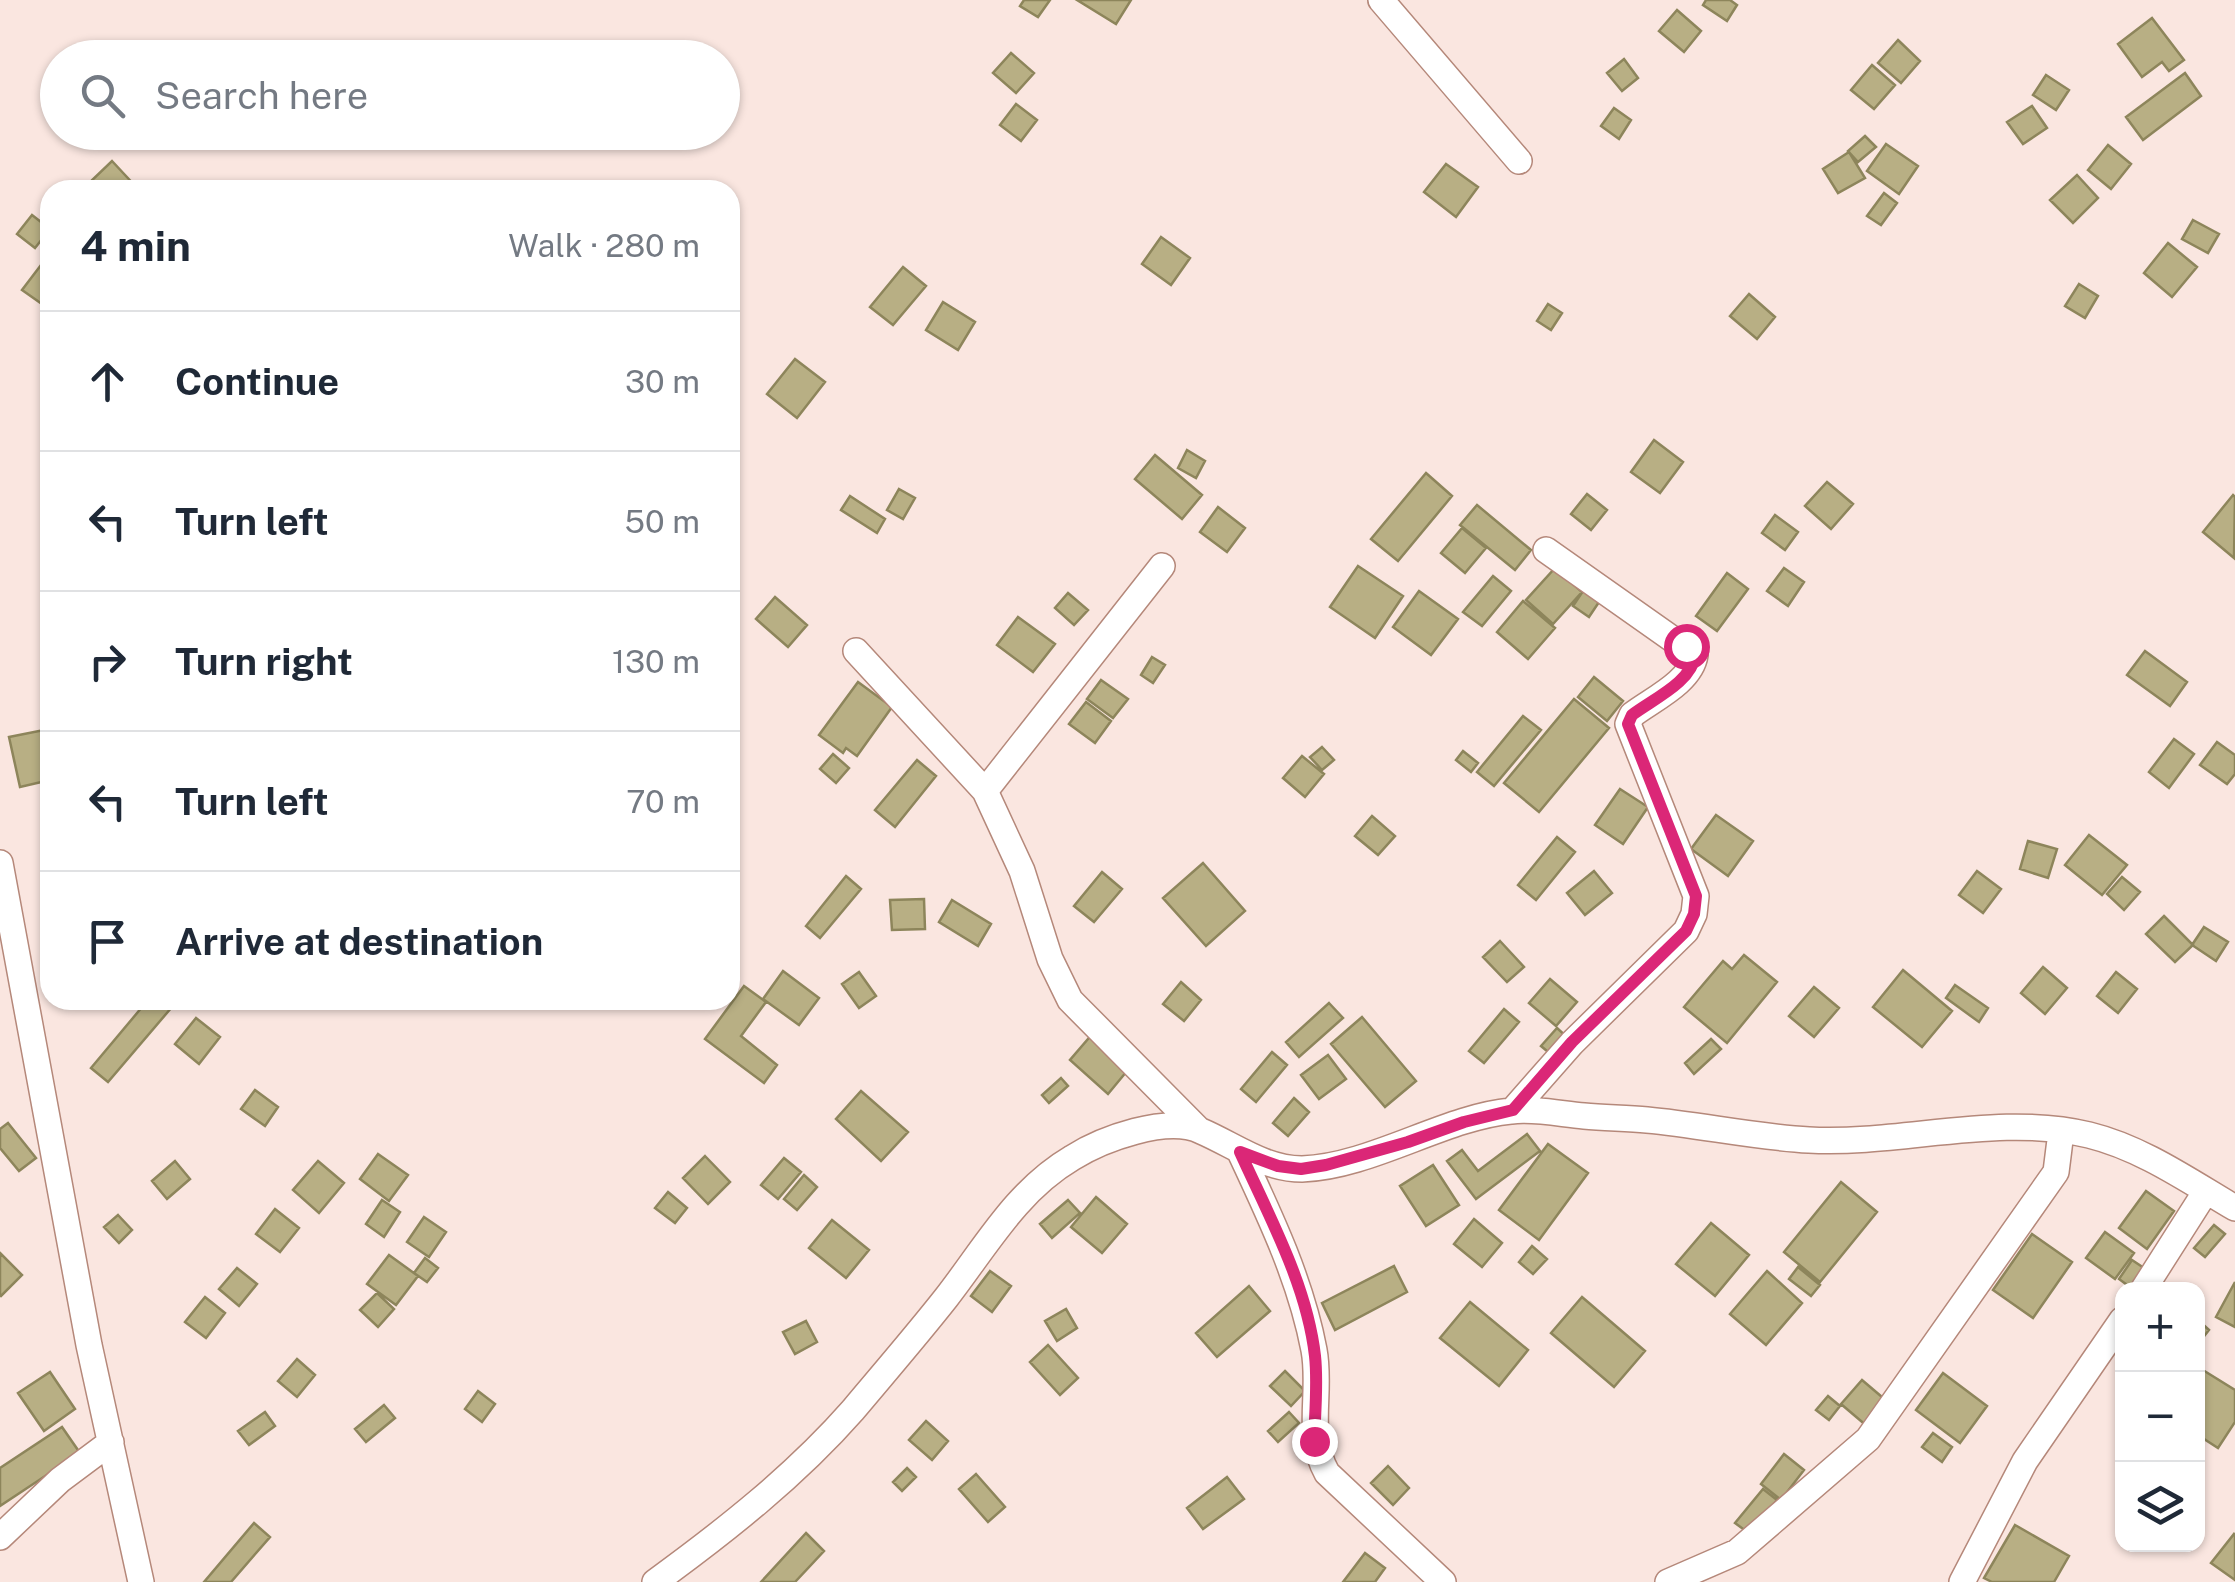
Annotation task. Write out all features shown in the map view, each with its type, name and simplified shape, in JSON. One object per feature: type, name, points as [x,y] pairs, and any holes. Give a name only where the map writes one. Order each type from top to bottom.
[{"type":"street","points":[[1382,0],[1519,161]]},
{"type":"street","points":[[1513,1110],[1572,1042],[1686,931],[1694,914],[1696,896],[1628,724],[1632,715],[1684,677],[1694,666],[1695,655],[1546,550]]},
{"type":"street","points":[[984,791],[1162,566]]},
{"type":"street","points":[[856,651],[984,791],[1022,871],[1050,958],[1070,1000],[1196,1128],[1240,1152],[1278,1166],[1301,1169],[1513,1110],[1649,1120],[1814,1140],[2029,1129],[2089,1135],[2149,1158],[2235,1208]]},
{"type":"street","points":[[0,864],[86,1325],[141,1582]]},
{"type":"street","points":[[655,1582],[738,1521],[848,1414],[945,1299],[1023,1195],[1102,1142],[1143,1130],[1196,1128]]},
{"type":"street","points":[[1668,1582],[1737,1552],[1868,1439],[2056,1172],[2061,1132]]},
{"type":"street","points":[[1240,1152],[1276,1230],[1310,1334],[1315,1354],[1314,1441],[1318,1458],[1326,1473],[1443,1582]]},
{"type":"street","points":[[2148,1282],[2206,1191]]},
{"type":"street","points":[[1962,1582],[2025,1461],[2115,1330]]},
{"type":"street","points":[[0,1537],[60,1480],[111,1442]]},
{"type":"building","points":[[1024,0],[1050,0],[1038,17],[1020,6]]},
{"type":"building","points":[[1077,0],[1131,0],[1116,24]]},
{"type":"building","points":[[1706,0],[1730,0],[1737,5],[1727,21],[1703,5]]},
{"type":"building","points":[[1677,10],[1701,31],[1684,52],[1659,31]]},
{"type":"building","points":[[2152,18],[2184,60],[2169,71],[2162,62],[2142,77],[2118,44]]},
{"type":"building","points":[[1898,40],[1920,61],[1901,83],[1878,63]]},
{"type":"building","points":[[1011,53],[1034,73],[1016,93],[993,73]]},
{"type":"building","points":[[1624,59],[1638,78],[1622,91],[1607,73]]},
{"type":"building","points":[[1872,65],[1895,85],[1874,109],[1851,90]]},
{"type":"building","points":[[2185,73],[2201,96],[2143,140],[2126,117]]},
{"type":"building","points":[[2046,75],[2069,90],[2056,110],[2033,95]]},
{"type":"building","points":[[1016,104],[1037,120],[1021,141],[1000,125]]},
{"type":"building","points":[[2032,106],[2047,128],[2023,144],[2007,122]]},
{"type":"building","points":[[1614,108],[1631,120],[1619,139],[1601,126]]},
{"type":"building","points":[[1865,136],[1876,147],[1858,162],[1848,151]]},
{"type":"building","points":[[1886,144],[1918,166],[1899,194],[1867,171]]},
{"type":"building","points":[[2108,145],[2131,164],[2111,189],[2088,170]]},
{"type":"building","points":[[1849,152],[1865,178],[1838,193],[1823,169]]},
{"type":"building","points":[[112,161],[130,180],[92,180]]},
{"type":"building","points":[[1446,164],[1478,187],[1456,217],[1424,192]]},
{"type":"building","points":[[2077,175],[2098,198],[2073,223],[2050,200]]},
{"type":"building","points":[[1884,193],[1897,203],[1881,225],[1867,216]]},
{"type":"building","points":[[32,215],[40,221],[40,242],[35,248],[17,234]]},
{"type":"building","points":[[2193,220],[2219,234],[2208,253],[2182,239]]},
{"type":"building","points":[[1161,237],[1190,258],[1171,285],[1142,264]]},
{"type":"building","points":[[2168,243],[2197,267],[2172,297],[2144,273]]},
{"type":"building","points":[[40,266],[40,303],[22,290]]},
{"type":"building","points":[[903,267],[926,286],[893,325],[870,307]]},
{"type":"building","points":[[2079,284],[2098,296],[2085,318],[2065,306]]},
{"type":"building","points":[[1749,294],[1775,317],[1757,339],[1730,316]]},
{"type":"building","points":[[943,302],[975,322],[958,350],[926,330]]},
{"type":"building","points":[[1548,304],[1562,313],[1551,330],[1537,321]]},
{"type":"building","points":[[795,359],[825,382],[797,418],[767,394]]},
{"type":"building","points":[[1654,440],[1683,462],[1660,493],[1631,472]]},
{"type":"building","points":[[1187,450],[1205,461],[1196,478],[1178,468]]},
{"type":"building","points":[[1155,455],[1202,495],[1182,519],[1135,479]]},
{"type":"building","points":[[1426,473],[1452,496],[1398,561],[1371,539]]},
{"type":"building","points":[[1827,482],[1853,504],[1831,529],[1805,506]]},
{"type":"building","points":[[899,489],[915,498],[903,519],[887,510]]},
{"type":"building","points":[[1587,494],[1607,510],[1591,530],[1571,514]]},
{"type":"building","points":[[850,496],[885,519],[877,533],[841,510]]},
{"type":"building","points":[[2235,497],[2234,558],[2203,532]]},
{"type":"building","points":[[1477,505],[1531,550],[1515,570],[1460,525]]},
{"type":"building","points":[[1218,507],[1245,528],[1227,552],[1200,532]]},
{"type":"building","points":[[1775,515],[1798,532],[1785,550],[1762,533]]},
{"type":"building","points":[[1462,528],[1486,548],[1465,573],[1441,553]]},
{"type":"building","points":[[1358,566],[1403,596],[1375,638],[1330,607]]},
{"type":"building","points":[[1555,568],[1582,592],[1553,624],[1526,600]]},
{"type":"building","points":[[1784,568],[1804,582],[1788,606],[1767,591]]},
{"type":"building","points":[[1727,573],[1748,589],[1717,631],[1696,616]]},
{"type":"building","points":[[1493,576],[1511,591],[1482,626],[1463,612]]},
{"type":"building","points":[[1585,588],[1601,599],[1589,617],[1573,606]]},
{"type":"building","points":[[1419,591],[1458,619],[1431,655],[1393,627]]},
{"type":"building","points":[[1068,593],[1088,610],[1074,625],[1055,608]]},
{"type":"building","points":[[775,597],[807,625],[788,647],[756,619]]},
{"type":"building","points":[[1523,601],[1555,628],[1528,659],[1497,632]]},
{"type":"building","points":[[1018,617],[1055,644],[1033,672],[997,645]]},
{"type":"building","points":[[2145,651],[2187,682],[2170,706],[2127,675]]},
{"type":"building","points":[[1152,657],[1165,665],[1153,683],[1141,675]]},
{"type":"building","points":[[1594,677],[1623,701],[1607,721],[1578,697]]},
{"type":"building","points":[[1101,680],[1128,699],[1113,718],[1087,699]]},
{"type":"building","points":[[858,682],[892,707],[857,756],[846,748],[843,753],[819,735]]},
{"type":"building","points":[[1574,699],[1609,728],[1539,812],[1504,783]]},
{"type":"building","points":[[1086,702],[1111,721],[1095,743],[1069,724]]},
{"type":"building","points":[[1523,716],[1541,730],[1494,786],[1477,772]]},
{"type":"building","points":[[40,731],[40,782],[20,787],[9,737]]},
{"type":"building","points":[[2174,739],[2194,754],[2169,788],[2149,772]]},
{"type":"building","points":[[2217,742],[2235,755],[2235,774],[2227,784],[2200,765]]},
{"type":"building","points":[[1322,747],[1334,760],[1322,770],[1310,757]]},
{"type":"building","points":[[1463,751],[1478,763],[1471,772],[1456,760]]},
{"type":"building","points":[[833,754],[849,768],[836,783],[820,769]]},
{"type":"building","points":[[1302,756],[1324,774],[1305,797],[1283,778]]},
{"type":"building","points":[[917,760],[936,776],[895,827],[875,810]]},
{"type":"building","points":[[1620,789],[1648,807],[1623,844],[1595,825]]},
{"type":"building","points":[[1716,815],[1753,841],[1728,876],[1691,849]]},
{"type":"building","points":[[1372,816],[1395,836],[1378,855],[1355,836]]},
{"type":"building","points":[[2089,835],[2127,865],[2102,895],[2065,865]]},
{"type":"building","points":[[1557,837],[1575,852],[1536,900],[1518,885]]},
{"type":"building","points":[[2028,841],[2057,849],[2048,878],[2020,869]]},
{"type":"building","points":[[1203,863],[1245,911],[1206,946],[1163,898]]},
{"type":"building","points":[[1594,871],[1612,893],[1585,915],[1567,893]]},
{"type":"building","points":[[1977,871],[2001,889],[1983,913],[1959,895]]},
{"type":"building","points":[[1102,872],[1122,889],[1094,922],[1074,906]]},
{"type":"building","points":[[846,876],[861,889],[820,938],[806,926]]},
{"type":"building","points":[[2122,877],[2140,892],[2124,910],[2107,894]]},
{"type":"building","points":[[924,899],[925,929],[892,930],[890,900]]},
{"type":"building","points":[[952,900],[991,924],[978,946],[939,922]]},
{"type":"building","points":[[2164,916],[2193,945],[2175,962],[2146,934]]},
{"type":"building","points":[[2204,927],[2228,942],[2216,961],[2192,945]]},
{"type":"building","points":[[1500,941],[1524,967],[1507,982],[1483,957]]},
{"type":"building","points":[[1744,955],[1777,982],[1727,1043],[1684,1007],[1723,961],[1732,969]]},
{"type":"building","points":[[2043,967],[2067,988],[2045,1014],[2021,993]]},
{"type":"building","points":[[1903,970],[1952,1011],[1922,1047],[1873,1007]]},
{"type":"building","points":[[783,971],[819,998],[799,1025],[763,999]]},
{"type":"building","points":[[859,972],[876,996],[859,1008],[842,984]]},
{"type":"building","points":[[2116,972],[2137,989],[2118,1013],[2097,996]]},
{"type":"building","points":[[1550,979],[1577,1002],[1556,1026],[1529,1003]]},
{"type":"building","points":[[1181,982],[1201,1000],[1184,1021],[1163,1004]]},
{"type":"building","points":[[1955,985],[1988,1008],[1979,1022],[1946,998]]},
{"type":"building","points":[[744,986],[766,1002],[741,1036],[777,1065],[764,1083],[705,1039],[726,1010],[740,1010],[740,991]]},
{"type":"building","points":[[1814,987],[1839,1008],[1814,1037],[1789,1016]]},
{"type":"building","points":[[1329,1003],[1343,1018],[1299,1057],[1286,1042]]},
{"type":"building","points":[[1504,1009],[1519,1022],[1484,1063],[1469,1051]]},
{"type":"building","points":[[140,1010],[169,1010],[108,1082],[91,1068]]},
{"type":"building","points":[[1362,1017],[1416,1081],[1385,1107],[1331,1044]]},
{"type":"building","points":[[196,1018],[220,1037],[199,1064],[175,1044]]},
{"type":"building","points":[[1557,1028],[1568,1038],[1553,1056],[1541,1046]]},
{"type":"building","points":[[1094,1032],[1132,1065],[1108,1094],[1070,1060]]},
{"type":"building","points":[[1711,1039],[1721,1049],[1694,1074],[1685,1063]]},
{"type":"building","points":[[1272,1052],[1287,1065],[1256,1102],[1241,1089]]},
{"type":"building","points":[[1328,1055],[1346,1079],[1319,1099],[1301,1075]]},
{"type":"building","points":[[1061,1078],[1068,1086],[1049,1103],[1042,1095]]},
{"type":"building","points":[[255,1090],[278,1107],[265,1126],[241,1109]]},
{"type":"building","points":[[861,1091],[908,1132],[881,1161],[836,1119]]},
{"type":"building","points":[[1294,1098],[1309,1112],[1288,1136],[1273,1123]]},
{"type":"building","points":[[8,1123],[36,1158],[19,1171],[0,1148],[0,1129]]},
{"type":"building","points":[[1527,1134],[1540,1151],[1476,1199],[1447,1161],[1462,1150],[1478,1171]]},
{"type":"building","points":[[1548,1144],[1588,1173],[1539,1240],[1499,1210]]},
{"type":"building","points":[[378,1154],[408,1175],[389,1201],[360,1179]]},
{"type":"building","points":[[705,1156],[730,1182],[708,1204],[683,1178]]},
{"type":"building","points":[[784,1158],[801,1172],[778,1199],[761,1185]]},
{"type":"building","points":[[175,1161],[190,1179],[167,1199],[152,1181]]},
{"type":"building","points":[[318,1161],[344,1183],[319,1213],[293,1190]]},
{"type":"building","points":[[1433,1165],[1459,1205],[1426,1226],[1400,1186]]},
{"type":"building","points":[[804,1175],[817,1187],[797,1210],[784,1199]]},
{"type":"building","points":[[1841,1182],[1877,1212],[1820,1282],[1784,1252]]},
{"type":"building","points":[[2146,1191],[2174,1211],[2147,1249],[2119,1228]]},
{"type":"building","points":[[668,1192],[687,1208],[675,1223],[655,1208]]},
{"type":"building","points":[[1096,1197],[1127,1224],[1102,1253],[1071,1227]]},
{"type":"building","points":[[382,1200],[400,1212],[384,1237],[366,1224]]},
{"type":"building","points":[[1068,1200],[1080,1213],[1052,1238],[1040,1224]]},
{"type":"building","points":[[275,1209],[299,1228],[280,1252],[256,1234]]},
{"type":"building","points":[[118,1215],[132,1230],[119,1243],[104,1227]]},
{"type":"building","points":[[424,1217],[446,1232],[429,1257],[407,1242]]},
{"type":"building","points":[[1474,1219],[1502,1243],[1482,1267],[1454,1244]]},
{"type":"building","points":[[832,1220],[869,1250],[846,1278],[809,1248]]},
{"type":"building","points":[[1711,1223],[1749,1255],[1715,1296],[1676,1264]]},
{"type":"building","points":[[2214,1225],[2225,1234],[2205,1257],[2194,1248]]},
{"type":"building","points":[[2105,1232],[2134,1253],[2115,1279],[2086,1258]]},
{"type":"building","points":[[2032,1234],[2072,1262],[2033,1318],[1993,1290]]},
{"type":"building","points":[[1532,1246],[1547,1259],[1533,1274],[1519,1262]]},
{"type":"building","points":[[0,1253],[22,1275],[1,1296],[0,1295]]},
{"type":"building","points":[[389,1255],[418,1276],[396,1305],[367,1284]]},
{"type":"building","points":[[425,1258],[438,1268],[427,1282],[414,1273]]},
{"type":"building","points":[[2132,1260],[2150,1272],[2141,1282],[2119,1279]]},
{"type":"building","points":[[1394,1266],[1407,1292],[1335,1330],[1322,1303]]},
{"type":"building","points":[[1798,1267],[1820,1285],[1811,1296],[1789,1279]]},
{"type":"building","points":[[237,1268],[257,1284],[239,1306],[219,1289]]},
{"type":"building","points":[[990,1271],[1011,1286],[992,1312],[971,1296]]},
{"type":"building","points":[[1767,1271],[1802,1303],[1766,1345],[1730,1314]]},
{"type":"building","points":[[2235,1282],[2235,1327],[2216,1317]]},
{"type":"building","points":[[1249,1286],[1270,1311],[1217,1357],[1196,1333]]},
{"type":"building","points":[[377,1293],[394,1309],[378,1327],[360,1310]]},
{"type":"building","points":[[205,1297],[225,1313],[206,1338],[185,1322]]},
{"type":"building","points":[[1582,1297],[1645,1351],[1614,1387],[1551,1333]]},
{"type":"building","points":[[1470,1302],[1528,1350],[1499,1386],[1440,1338]]},
{"type":"building","points":[[1066,1309],[1077,1328],[1057,1341],[1045,1321]]},
{"type":"building","points":[[806,1321],[817,1342],[795,1354],[783,1332]]},
{"type":"building","points":[[1048,1345],[1078,1378],[1060,1395],[1030,1362]]},
{"type":"building","points":[[297,1359],[315,1375],[297,1397],[278,1381]]},
{"type":"building","points":[[1285,1371],[1305,1391],[1291,1406],[1270,1386]]},
{"type":"building","points":[[2205,1371],[2235,1390],[2235,1422],[2218,1448],[2205,1440]]},
{"type":"building","points":[[50,1372],[75,1409],[44,1431],[18,1393]]},
{"type":"building","points":[[1943,1373],[1987,1406],[1960,1443],[1916,1410]]},
{"type":"building","points":[[1862,1380],[1889,1403],[1868,1427],[1841,1404]]},
{"type":"building","points":[[478,1391],[495,1404],[482,1422],[465,1409]]},
{"type":"building","points":[[1828,1396],[1840,1406],[1829,1420],[1816,1410]]},
{"type":"building","points":[[384,1405],[395,1418],[366,1442],[355,1429]]},
{"type":"building","points":[[265,1412],[275,1426],[249,1445],[238,1431]]},
{"type":"building","points":[[1289,1412],[1299,1423],[1278,1442],[1268,1431]]},
{"type":"building","points":[[926,1421],[948,1441],[932,1460],[909,1440]]},
{"type":"building","points":[[62,1427],[80,1453],[0,1506],[0,1468]]},
{"type":"building","points":[[1933,1433],[1952,1447],[1942,1462],[1922,1447]]},
{"type":"building","points":[[1784,1454],[1804,1470],[1781,1500],[1761,1484]]},
{"type":"building","points":[[1388,1466],[1409,1488],[1393,1505],[1371,1483]]},
{"type":"building","points":[[907,1468],[916,1477],[902,1491],[893,1482]]},
{"type":"building","points":[[976,1474],[1005,1507],[988,1522],[959,1489]]},
{"type":"building","points":[[1227,1477],[1244,1499],[1203,1529],[1187,1508]]},
{"type":"building","points":[[1763,1489],[1777,1500],[1750,1534],[1735,1523]]},
{"type":"building","points":[[254,1523],[270,1537],[231,1582],[204,1582]]},
{"type":"building","points":[[2015,1525],[2069,1556],[2054,1582],[1992,1582],[1984,1578]]},
{"type":"building","points":[[806,1533],[824,1551],[795,1582],[761,1582]]},
{"type":"building","points":[[2235,1535],[2235,1580],[2211,1563]]},
{"type":"building","points":[[1365,1553],[1385,1568],[1375,1582],[1343,1582]]},
{"type":"route","points":[[1314,1441],[1315,1354],[1300,1296],[1276,1230],[1240,1152],[1278,1166],[1301,1169],[1513,1110],[1572,1042],[1686,931],[1694,914],[1696,896],[1628,724],[1632,715],[1694,666],[1695,655],[1686,646]]}]
